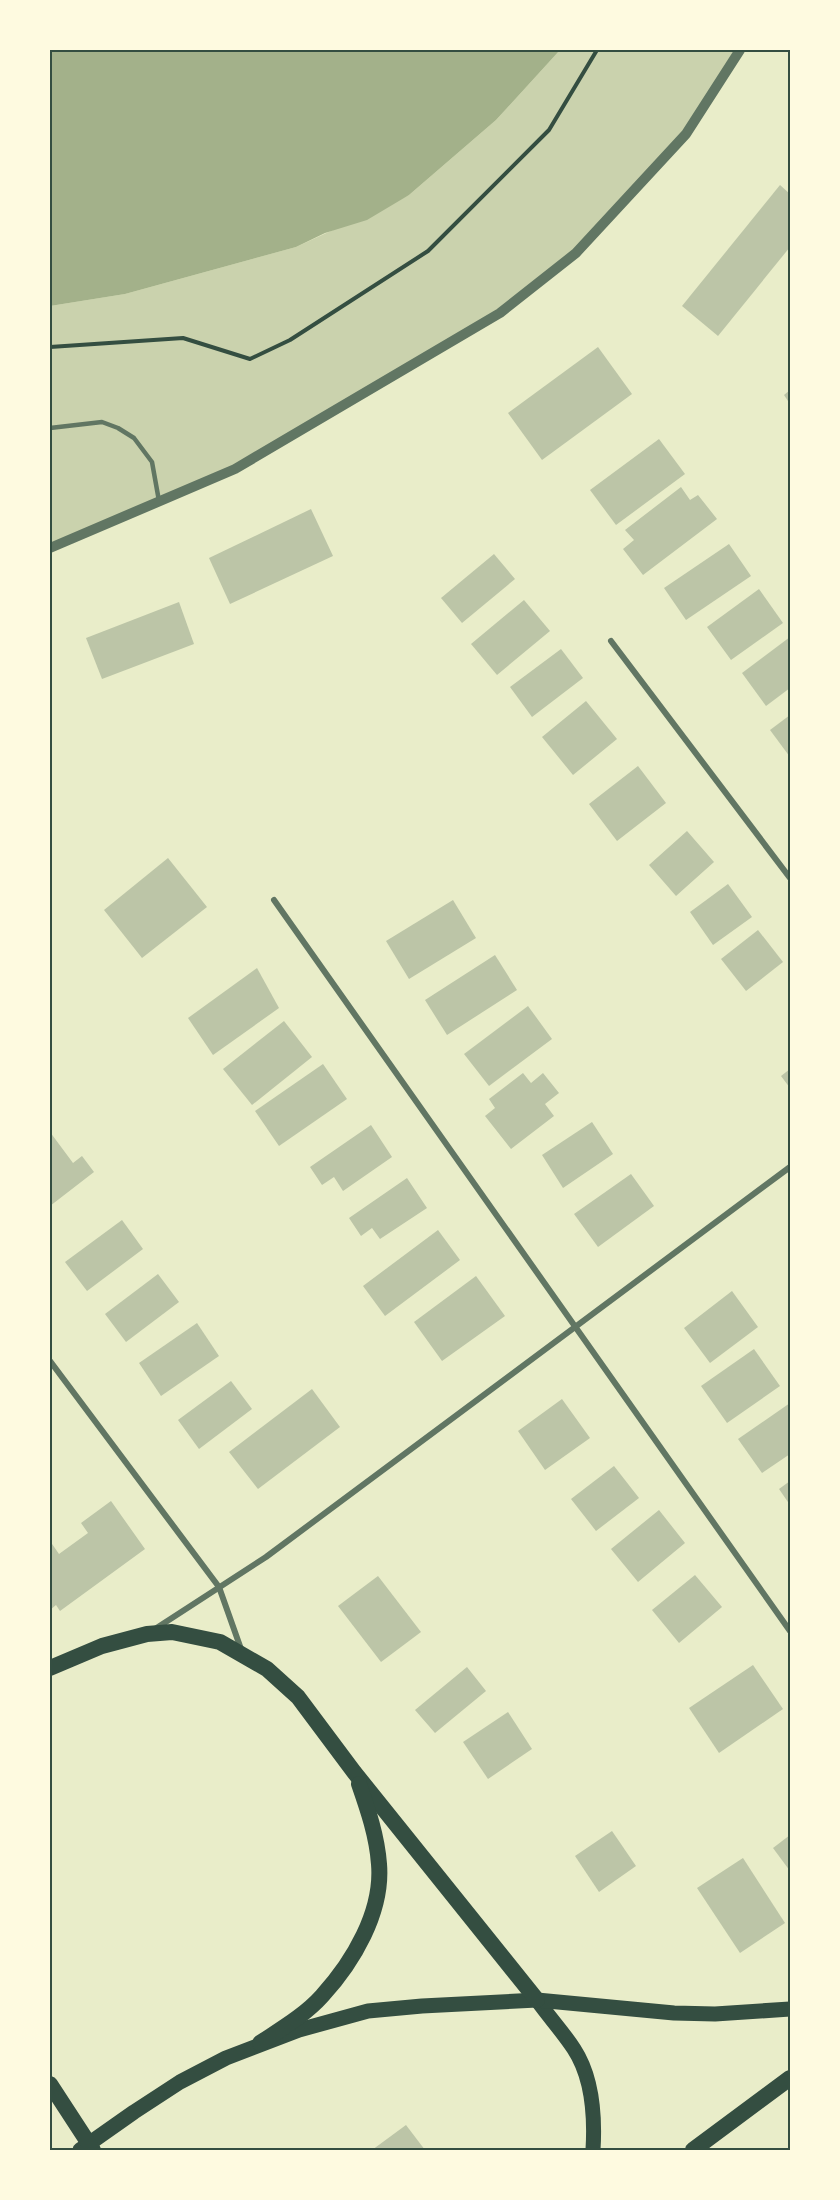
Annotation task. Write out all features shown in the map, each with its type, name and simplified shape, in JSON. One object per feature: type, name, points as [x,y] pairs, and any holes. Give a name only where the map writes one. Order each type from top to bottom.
[{"type":"highway","points":[[50,1668],[102,1646],[147,1634],[172,1632],[220,1642],[278,1677],[298,1697],[354,1772],[537,2000]]},
{"type":"highway","points":[[260,2043],[292,2022],[321,1997],[349,1961],[371,1918],[379,1891],[379,1865],[373,1827],[354,1772]]},
{"type":"highway","points":[[693,2151],[790,2078]]},
{"type":"highway","points":[[50,2084],[93,2151]]},
{"type":"main road","points":[[537,2000],[575,2050],[591,2094],[593,2143],[600,2151]]},
{"type":"main road","points":[[80,2151],[180,2082],[226,2058],[260,2043],[299,2030],[368,2011],[537,2000],[674,2013],[715,2014],[790,2009]]},
{"type":"street","points":[[50,548],[235,469],[500,313],[576,253],[686,134],[740,50]]},
{"type":"street","points":[[610,641],[790,878]]},
{"type":"street","points":[[274,900],[790,1631]]},
{"type":"street","points":[[147,1634],[266,1557],[790,1167]]},
{"type":"street","points":[[50,1361],[219,1587],[243,1656]]},
{"type":"lane","points":[[50,428],[102,422],[134,438],[152,462],[159,501]]},
{"type":"path","points":[[50,347],[183,338],[250,358],[290,340],[428,251],[549,130],[597,50]]},
{"type":"shaded area","points":[[50,50],[560,50],[496,120],[409,195],[367,220],[325,233],[296,247],[125,294],[50,306]]},
{"type":"shaded area","points":[[560,50],[740,50],[686,134],[576,253],[500,313],[235,469],[50,548],[50,306],[125,294],[296,247],[409,195],[496,120]]},
{"type":"building","points":[[780,185],[790,194],[790,247],[718,336],[682,306]]},
{"type":"building","points":[[598,347],[632,394],[542,460],[508,413]]},
{"type":"building","points":[[790,390],[790,404],[784,395]]},
{"type":"building","points":[[659,439],[685,474],[616,525],[590,490]]},
{"type":"building","points":[[681,487],[690,500],[698,495],[717,519],[643,575],[623,549],[634,540],[625,530]]},
{"type":"building","points":[[311,509],[333,556],[230,604],[209,558]]},
{"type":"building","points":[[729,544],[751,576],[686,620],[664,588]]},
{"type":"building","points":[[494,554],[515,579],[462,623],[441,598]]},
{"type":"building","points":[[759,589],[783,623],[731,660],[707,627]]},
{"type":"building","points":[[524,600],[550,631],[497,675],[471,644]]},
{"type":"building","points":[[179,602],[194,644],[102,679],[86,638]]},
{"type":"building","points":[[790,637],[790,688],[766,706],[742,673]]},
{"type":"building","points":[[561,649],[583,678],[532,717],[510,687]]},
{"type":"building","points":[[586,701],[617,739],[573,775],[542,737]]},
{"type":"building","points":[[790,715],[790,757],[770,730]]},
{"type":"building","points":[[638,766],[666,803],[617,841],[589,804]]},
{"type":"building","points":[[687,831],[714,862],[676,896],[649,865]]},
{"type":"building","points":[[168,858],[207,907],[142,958],[104,910]]},
{"type":"building","points":[[728,884],[752,917],[713,945],[690,912]]},
{"type":"building","points":[[453,900],[476,938],[409,979],[386,941]]},
{"type":"building","points":[[758,930],[783,962],[746,991],[721,959]]},
{"type":"building","points":[[495,955],[517,990],[447,1035],[425,1000]]},
{"type":"building","points":[[257,968],[279,1008],[213,1055],[188,1018]]},
{"type":"building","points":[[528,1006],[552,1039],[489,1086],[464,1054]]},
{"type":"building","points":[[284,1021],[312,1057],[252,1105],[223,1069]]},
{"type":"building","points":[[323,1064],[347,1099],[279,1146],[255,1111]]},
{"type":"building","points":[[790,1069],[790,1088],[781,1076]]},
{"type":"building","points":[[523,1073],[531,1083],[543,1073],[559,1093],[545,1104],[554,1116],[511,1149],[485,1116],[495,1108],[489,1099]]},
{"type":"building","points":[[592,1122],[613,1154],[563,1188],[542,1155]]},
{"type":"building","points":[[371,1125],[392,1157],[343,1191],[334,1177],[322,1185],[310,1167]]},
{"type":"building","points":[[50,1132],[73,1163],[82,1156],[94,1172],[50,1206]]},
{"type":"building","points":[[631,1174],[654,1206],[598,1247],[574,1214]]},
{"type":"building","points":[[407,1178],[427,1208],[380,1239],[372,1228],[361,1236],[349,1218]]},
{"type":"building","points":[[122,1220],[143,1249],[87,1291],[65,1262]]},
{"type":"building","points":[[438,1230],[460,1260],[385,1316],[363,1286]]},
{"type":"building","points":[[158,1274],[179,1302],[126,1342],[105,1314]]},
{"type":"building","points":[[476,1276],[505,1316],[442,1361],[414,1322]]},
{"type":"building","points":[[732,1291],[758,1327],[710,1363],[684,1328]]},
{"type":"building","points":[[197,1323],[219,1356],[161,1396],[139,1363]]},
{"type":"building","points":[[754,1349],[780,1386],[727,1423],[701,1386]]},
{"type":"building","points":[[231,1381],[252,1409],[199,1449],[178,1420]]},
{"type":"building","points":[[312,1389],[340,1427],[258,1489],[229,1452]]},
{"type":"building","points":[[562,1399],[590,1438],[545,1470],[518,1431]]},
{"type":"building","points":[[790,1403],[790,1454],[762,1473],[738,1439]]},
{"type":"building","points":[[614,1466],[639,1498],[596,1531],[571,1499]]},
{"type":"building","points":[[790,1481],[790,1505],[779,1489]]},
{"type":"building","points":[[111,1501],[145,1549],[60,1611],[56,1605],[50,1610],[50,1541],[59,1554],[88,1533],[81,1523]]},
{"type":"building","points":[[659,1510],[685,1543],[638,1582],[611,1549]]},
{"type":"building","points":[[695,1575],[722,1607],[679,1643],[652,1610]]},
{"type":"building","points":[[378,1576],[421,1632],[381,1662],[338,1606]]},
{"type":"building","points":[[753,1665],[783,1709],[719,1753],[689,1708]]},
{"type":"building","points":[[467,1667],[486,1691],[435,1733],[415,1710]]},
{"type":"building","points":[[508,1712],[532,1749],[488,1779],[463,1742]]},
{"type":"building","points":[[612,1831],[636,1866],[599,1892],[575,1856]]},
{"type":"building","points":[[790,1835],[790,1871],[773,1848]]},
{"type":"building","points":[[743,1858],[785,1923],[740,1953],[697,1888]]},
{"type":"building","points":[[406,2125],[425,2150],[372,2150]]}]
